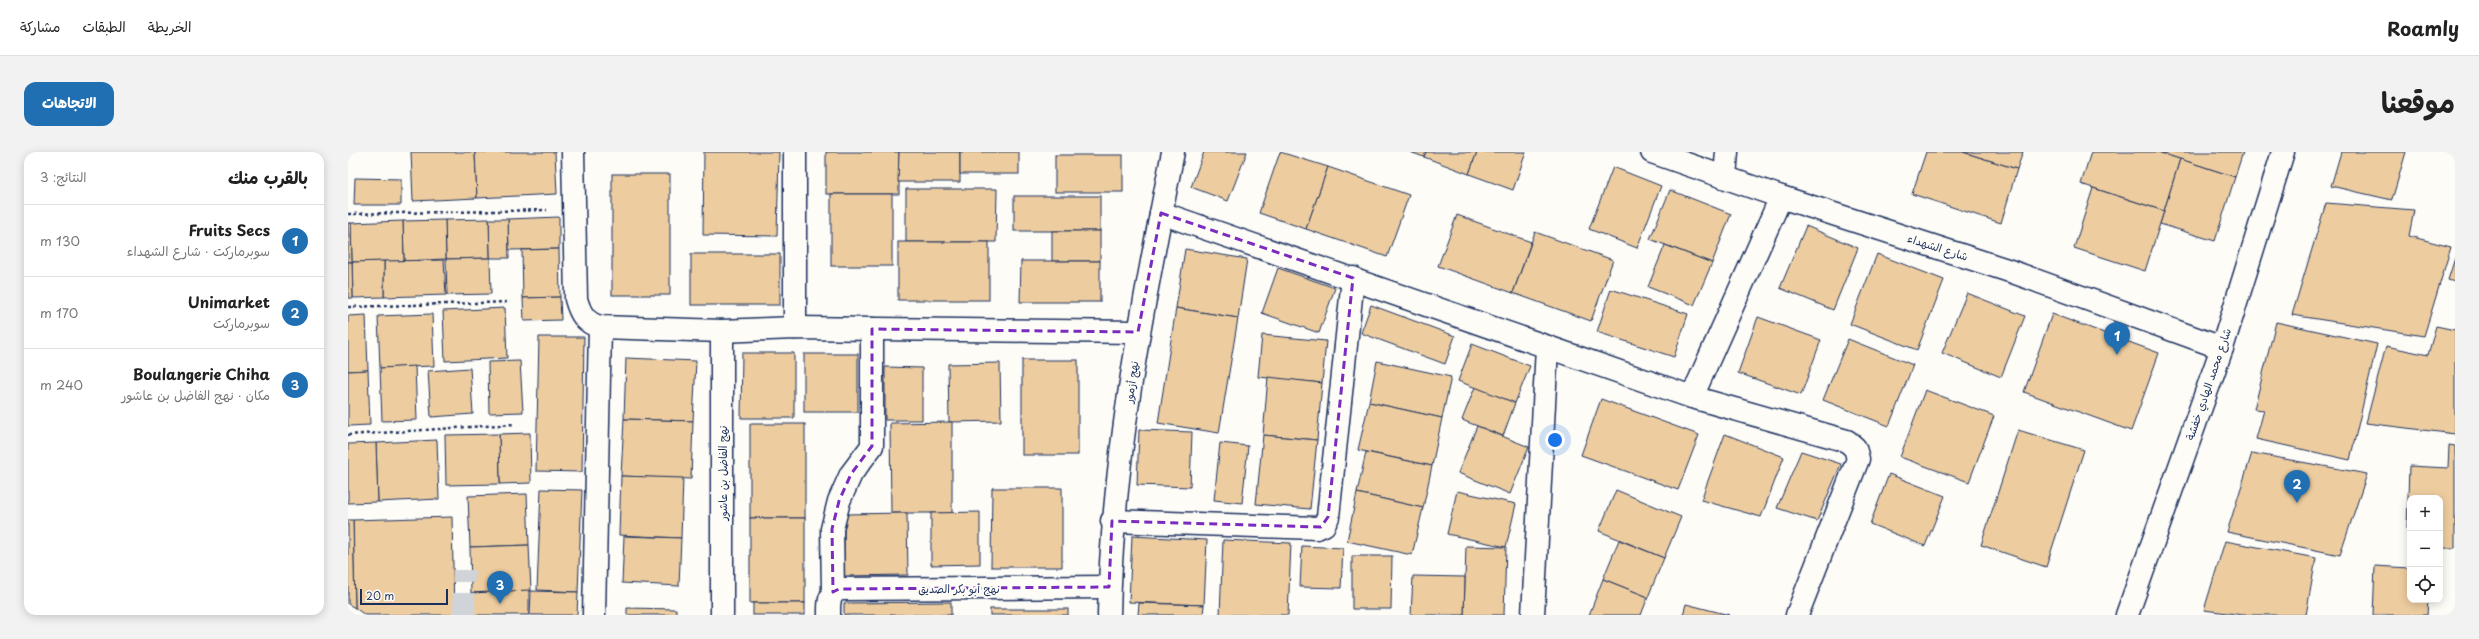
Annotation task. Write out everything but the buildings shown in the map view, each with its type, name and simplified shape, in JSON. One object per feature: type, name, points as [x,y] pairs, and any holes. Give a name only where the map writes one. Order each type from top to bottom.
[{"type":"street","points":[[573,152],[576,298],[587,322],[600,328],[722,331],[795,328],[1138,332]]},
{"type":"street","points":[[795,152],[795,328]]},
{"type":"street","name":"نهج أزمور","points":[[1108,615],[1112,521],[1138,332],[1173,152]]},
{"type":"street","name":"شارع الشهداء","points":[[1652,152],[1781,196],[2010,270],[2222,348]]},
{"type":"street","points":[[1725,177],[1727,152]]},
{"type":"street","name":"شارع محمد الهادي خفشة","points":[[2127,615],[2222,348],[2283,152]]},
{"type":"street","points":[[1692,397],[1781,196]]},
{"type":"street","points":[[1161,212],[1692,397],[1847,441],[1855,448],[1858,459],[1797,615]]},
{"type":"street","points":[[1112,521],[1317,528],[1324,525],[1328,517],[1353,278]]},
{"type":"street","points":[[594,615],[600,328]]},
{"type":"street","points":[[829,615],[829,599],[833,592],[832,529],[839,501],[851,474],[872,446],[872,329]]},
{"type":"street","name":"نهج الفاضل بن عاشور","points":[[722,331],[722,615]]},
{"type":"street","points":[[1533,615],[1547,347]]},
{"type":"street","name":"نهج أبو بكر الصديق","points":[[833,592],[839,589],[1109,587]]},
{"type":"path","points":[[348,214],[574,209]]},
{"type":"path","points":[[348,307],[510,302]]},
{"type":"path","points":[[348,435],[515,424]]},
{"type":"highlighted area","points":[[1161,213],[1353,278],[1328,517],[1321,527],[1112,521],[1109,587],[839,589],[833,592],[832,529],[839,501],[851,474],[872,446],[872,329],[1138,332]]},
{"type":"tunnel","points":[[464,570],[464,615]]},
{"type":"place","name":"Fruits Secs","points":[[2117,355]]},
{"type":"place","name":"Unimarket","points":[[2297,503]]},
{"type":"place","name":"Boulangerie Chiha","points":[[500,604]]}]
